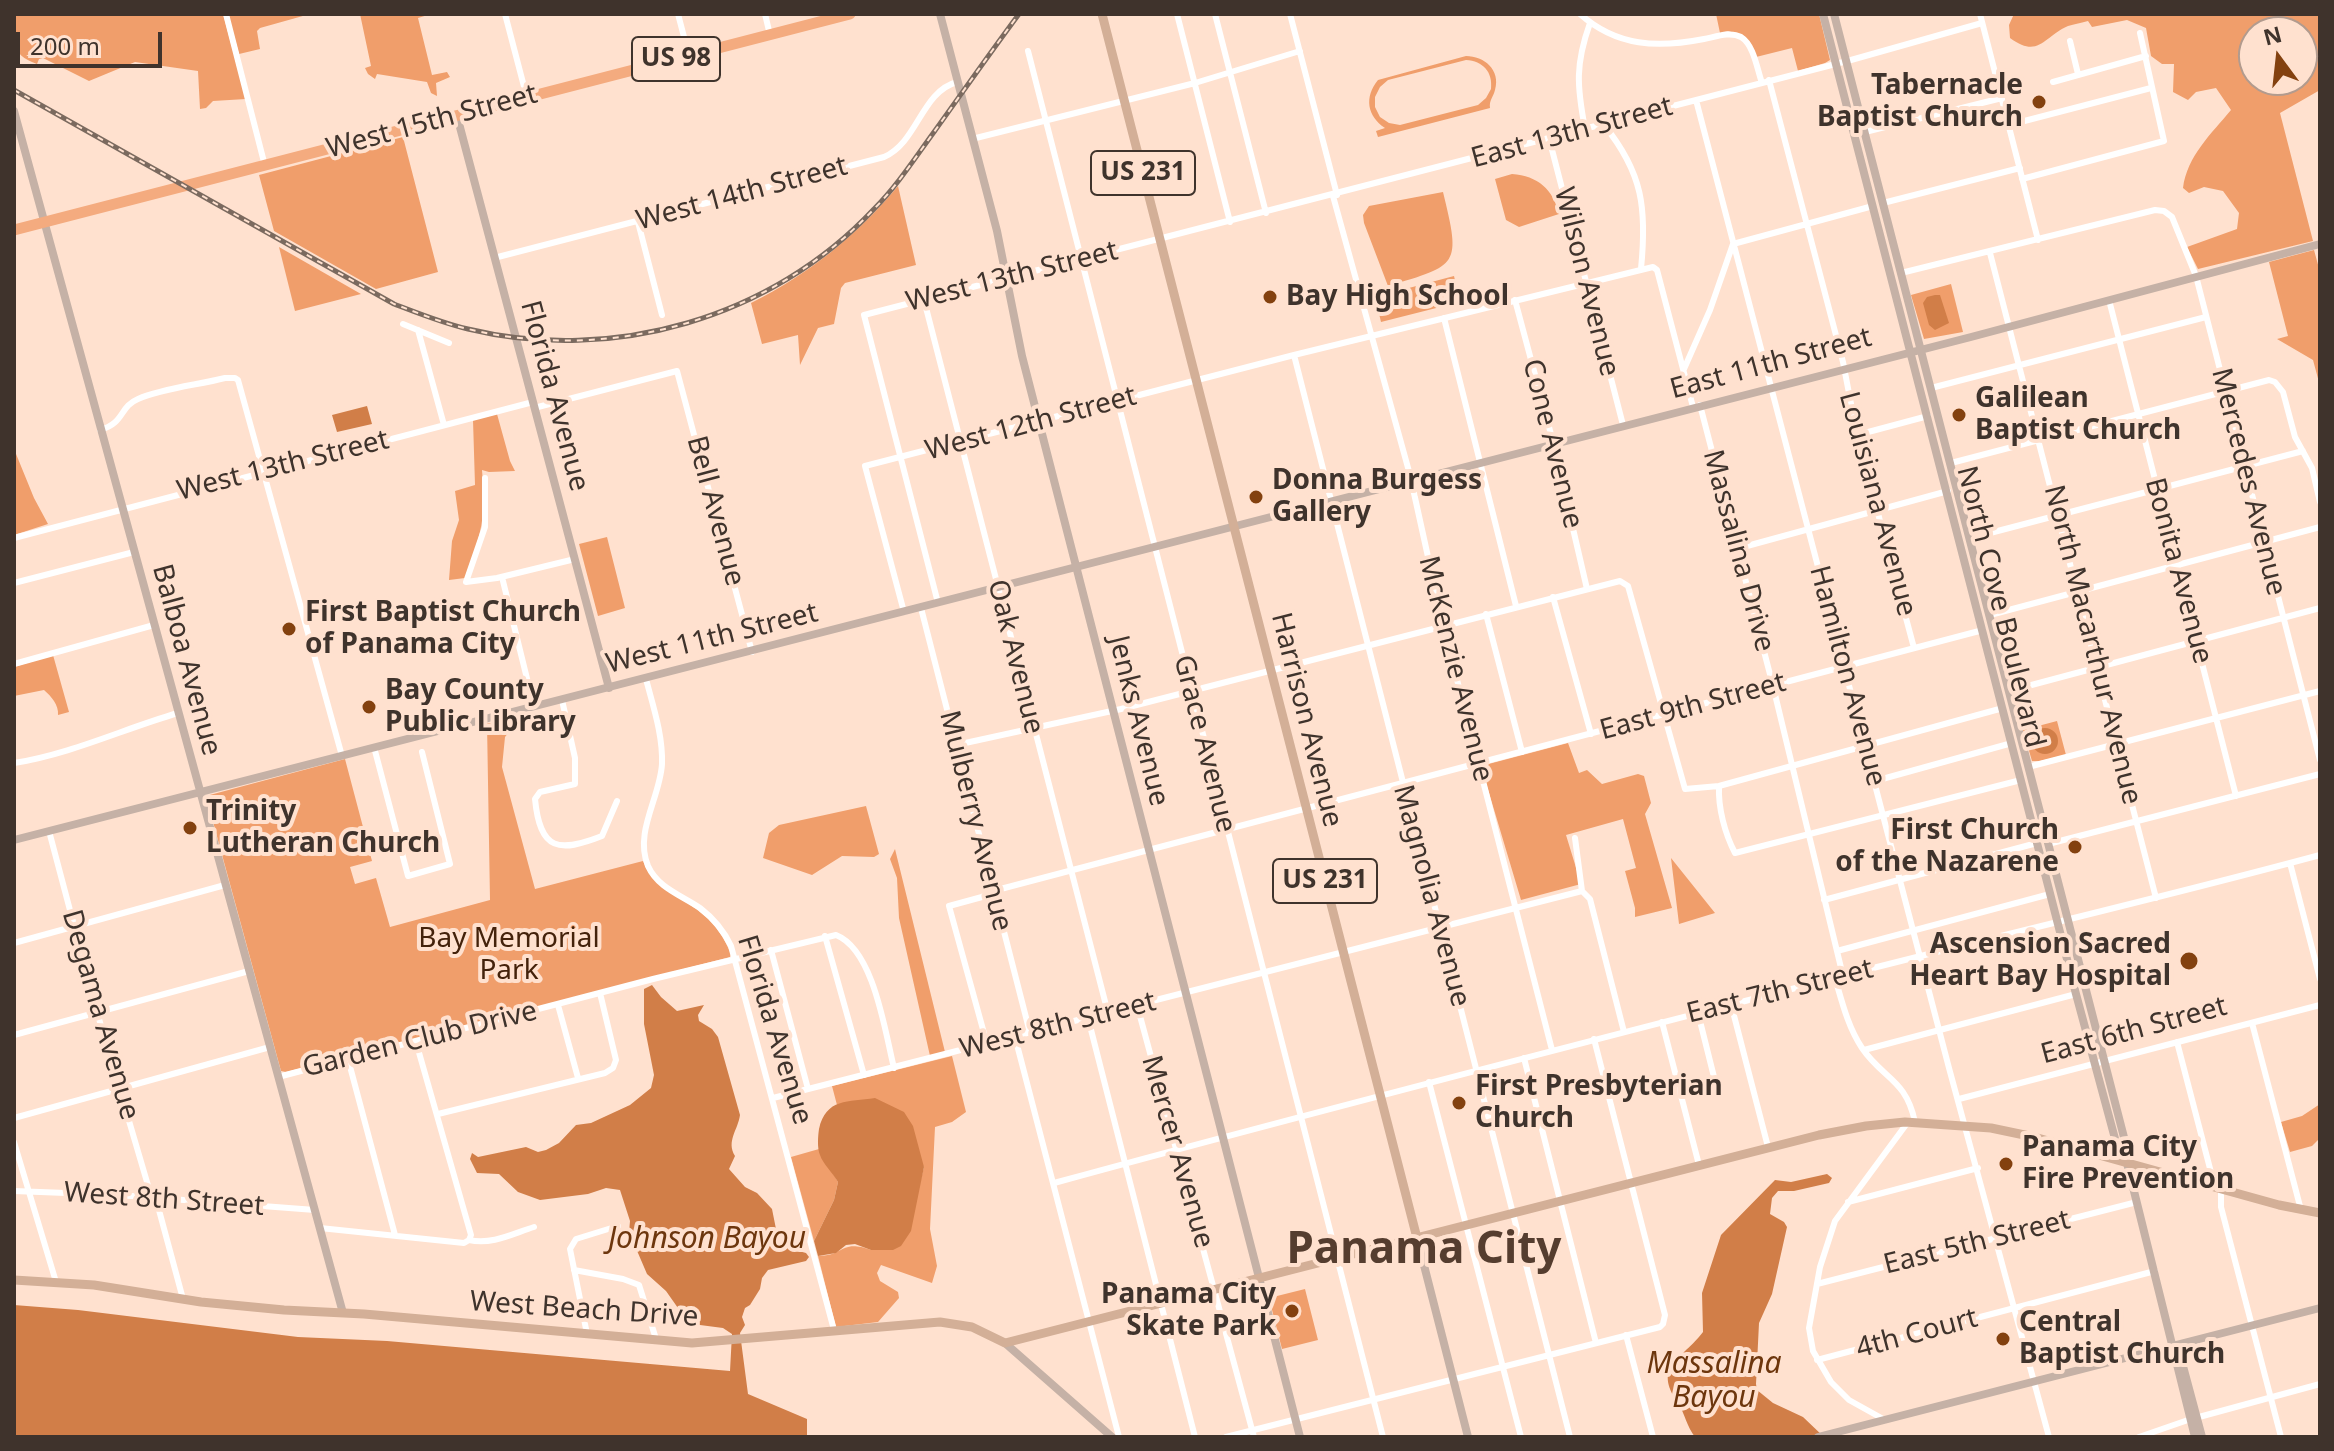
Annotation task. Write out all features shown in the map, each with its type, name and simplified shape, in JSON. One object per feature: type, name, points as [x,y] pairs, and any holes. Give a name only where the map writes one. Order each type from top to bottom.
[{"type":"highway","name":"West 15th Street","points":[[14,230],[850,14]]},
{"type":"main road","name":"Jenks Avenue","points":[[940,14],[998,236],[1015,329],[1300,1437]]},
{"type":"main road","name":"Harrison Avenue","points":[[1102,14],[1468,1437]]},
{"type":"main road","name":"North Cove Boulevard","points":[[1823,14],[1865,132],[1878,205],[1901,273],[1928,416],[2050,894],[2063,923],[2100,1062]]},
{"type":"main road","name":"North Cove Boulevard","points":[[1834,14],[1841,62],[1916,350],[1931,388],[1971,538],[2055,872],[2076,994],[2126,1145],[2127,1163],[2174,1345],[2174,1356],[2202,1437]]},
{"type":"main road","name":"Balboa Avenue","points":[[14,111],[343,1313]]},
{"type":"main road","name":"Florida Avenue","points":[[457,116],[609,688]]},
{"type":"main road","name":"East 11th Street","points":[[1234,527],[2320,244]]},
{"type":"main road","points":[[1948,491],[1957,502],[1965,531],[1971,538]]},
{"type":"main road","name":"West 11th Street","points":[[14,840],[1234,527]]},
{"type":"main road","points":[[1968,571],[1984,611],[1990,615]]},
{"type":"main road","points":[[1983,630],[1990,636],[2005,675]]},
{"type":"main road","points":[[2007,725],[2020,757],[2028,767]]},
{"type":"main road","points":[[2021,780],[2029,790],[2035,811],[2042,821]]},
{"type":"main road","points":[[2037,843],[2055,872]]},
{"type":"main road","points":[[1005,1343],[1768,1147],[1852,1128],[1911,1122],[1966,1124],[2021,1134],[2320,1213]]},
{"type":"main road","name":"West Beach Drive","points":[[14,1280],[99,1285],[183,1299],[284,1310],[692,1343],[948,1322],[978,1329],[1005,1343],[1112,1437]]},
{"type":"main road","points":[[1818,1437],[1850,1433],[1885,1420],[2320,1308]]},
{"type":"main road","name":"North Cove Boulevard","points":[[2194,1419],[2195,1437]]},
{"type":"street","points":[[226,14],[265,166]]},
{"type":"street","points":[[505,14],[527,98]]},
{"type":"street","points":[[678,14],[689,56]]},
{"type":"street","points":[[765,14],[770,35]]},
{"type":"street","points":[[1177,14],[1230,222]]},
{"type":"street","points":[[1215,14],[1266,213]]},
{"type":"street","name":"McKenzie Avenue","points":[[1290,14],[1368,329],[1373,335],[1411,481],[1443,625],[1552,1050]]},
{"type":"street","points":[[1580,14],[1590,23],[1581,46],[1577,77],[1585,129]]},
{"type":"street","points":[[1901,273],[2038,240],[1980,14]]},
{"type":"street","name":"Louisiana Avenue","points":[[1590,23],[1618,38],[1645,45],[1682,43],[1728,34],[1744,40],[1751,50],[1766,82],[1807,223],[1857,435],[1914,648]]},
{"type":"street","name":"East 13th Street","points":[[1160,240],[1982,23]]},
{"type":"street","points":[[2022,179],[2164,141],[2140,33]]},
{"type":"street","points":[[2070,41],[2078,74]]},
{"type":"street","name":"Grace Avenue","points":[[1028,51],[1383,1437]]},
{"type":"street","points":[[972,139],[1195,83],[1300,51]]},
{"type":"street","points":[[2053,82],[2146,56]]},
{"type":"street","name":"West 14th Street","points":[[494,258],[884,157],[903,144],[939,91],[957,82]]},
{"type":"street","points":[[2009,125],[2151,88]]},
{"type":"street","points":[[1865,132],[2002,98]]},
{"type":"street","name":"Hamilton Avenue","points":[[1696,100],[2049,1437]]},
{"type":"street","points":[[1604,125],[1631,165],[1642,203],[1645,225],[1641,269]]},
{"type":"street","name":"Wilson Avenue","points":[[1549,138],[1623,425]]},
{"type":"street","points":[[1684,369],[1710,310],[1733,244],[2020,168]]},
{"type":"street","name":"Mercedes Avenue","points":[[2038,240],[2155,210],[2164,211],[2175,222],[2196,276],[2320,760]]},
{"type":"street","points":[[638,222],[662,315]]},
{"type":"street","name":"West 13th Street","points":[[901,457],[864,315],[1160,240]]},
{"type":"street","name":"North Macarthur Avenue","points":[[1990,253],[2156,898]]},
{"type":"street","name":"West 12th Street","points":[[904,612],[865,466],[1373,335],[1641,269],[1653,267],[1657,270]]},
{"type":"street","name":"Massalina Drive","points":[[1657,270],[1773,686],[1843,976]]},
{"type":"street","name":"Bonita Avenue","points":[[2109,299],[2236,796]]},
{"type":"street","name":"Oak Avenue","points":[[924,300],[1108,1013]]},
{"type":"street","name":"Cone Avenue","points":[[1515,300],[1587,589]]},
{"type":"street","points":[[1931,388],[2206,317]]},
{"type":"street","points":[[1444,318],[1516,606]]},
{"type":"street","points":[[403,324],[449,343]]},
{"type":"street","points":[[418,330],[444,425]]},
{"type":"street","name":"Magnolia Avenue","points":[[1294,355],[1570,1437]]},
{"type":"street","name":"West 13th Street","points":[[14,538],[444,425],[677,371]]},
{"type":"street","name":"Bell Avenue","points":[[677,371],[752,652]]},
{"type":"street","points":[[100,430],[115,425],[137,399],[235,378],[241,386],[342,756]]},
{"type":"street","points":[[1951,463],[2269,380],[2280,386],[2295,437],[2312,468],[2320,502]]},
{"type":"street","points":[[1857,435],[1928,416]]},
{"type":"street","points":[[1971,538],[2303,451]]},
{"type":"street","points":[[901,457],[938,603]]},
{"type":"street","points":[[485,478],[485,527],[466,582],[502,577],[575,559]]},
{"type":"street","points":[[1736,549],[1948,491]]},
{"type":"street","points":[[1990,615],[2320,527]]},
{"type":"street","points":[[14,583],[134,552]]},
{"type":"street","points":[[502,577],[534,707]]},
{"type":"street","points":[[956,745],[1113,711],[1516,606],[1625,581],[1685,789],[1719,786],[2003,708]]},
{"type":"street","points":[[1553,597],[1591,734]]},
{"type":"street","name":"Mulberry Avenue","points":[[921,608],[1030,1033]]},
{"type":"street","points":[[2009,691],[2320,608]]},
{"type":"street","points":[[1486,614],[1522,752]]},
{"type":"street","points":[[14,664],[154,625]]},
{"type":"street","name":"East 9th Street","points":[[987,1044],[949,906],[993,891],[1983,630]]},
{"type":"street","name":"Florida Avenue","points":[[646,679],[658,726],[662,759],[658,792],[643,837],[647,862],[659,882],[699,908],[726,936],[735,959],[834,1330]]},
{"type":"street","points":[[2028,767],[2320,691]]},
{"type":"street","points":[[562,700],[575,758],[575,784],[540,792],[535,799],[541,831],[562,847],[574,847],[602,836],[617,801]]},
{"type":"street","points":[[14,763],[81,746],[132,726],[178,713]]},
{"type":"street","points":[[1875,781],[2012,743]]},
{"type":"street","points":[[374,747],[408,876],[450,864],[422,752]]},
{"type":"street","points":[[2048,844],[2320,774]]},
{"type":"street","points":[[1719,786],[1718,798],[1735,853],[2021,780]]},
{"type":"street","name":"Degama Avenue","points":[[49,831],[97,1012],[183,1299]]},
{"type":"street","points":[[1575,838],[1582,891],[1590,899],[1624,1032]]},
{"type":"street","points":[[1824,900],[2037,843]]},
{"type":"street","name":"East 7th Street","points":[[1054,1183],[1594,1039],[2063,923],[2320,855]]},
{"type":"street","points":[[2290,863],[2320,979]]},
{"type":"street","points":[[14,943],[225,885]]},
{"type":"street","name":"West 8th Street","points":[[773,1098],[1582,891]]},
{"type":"street","points":[[1837,951],[2050,894]]},
{"type":"street","points":[[825,936],[864,1075]]},
{"type":"street","name":"Garden Club Drive","points":[[278,1077],[825,936],[841,937],[863,964],[872,982],[894,1068]]},
{"type":"street","points":[[771,950],[808,1089]]},
{"type":"street","points":[[14,1035],[249,971]]},
{"type":"street","points":[[1835,978],[1849,1022],[1864,1050],[1905,1091],[1911,1122],[1848,1202],[1830,1232],[1809,1335],[1817,1360],[1831,1382],[1846,1398],[1885,1420]]},
{"type":"street","points":[[438,1114],[605,1073],[613,1068],[616,1060],[600,993]]},
{"type":"street","points":[[1864,1050],[2076,994]]},
{"type":"street","points":[[1731,1004],[1768,1147]]},
{"type":"street","points":[[558,1005],[578,1078]]},
{"type":"street","name":"Mercer Avenue","points":[[1137,1005],[1253,1434]]},
{"type":"street","name":"East 6th Street","points":[[1959,1099],[2320,1005]]},
{"type":"street","points":[[1698,1013],[1718,1093]]},
{"type":"street","points":[[1088,1018],[1195,1437]]},
{"type":"street","points":[[1662,1022],[1699,1165]]},
{"type":"street","points":[[2252,1023],[2301,1210]]},
{"type":"street","points":[[1015,1037],[1119,1437]]},
{"type":"street","points":[[1226,1437],[1253,1434],[1295,1419],[1663,1324],[1665,1315],[1594,1039]]},
{"type":"street","points":[[416,1042],[471,1235],[469,1240]]},
{"type":"street","points":[[2177,1042],[2281,1437]]},
{"type":"street","points":[[14,1118],[270,1047]]},
{"type":"street","points":[[1524,1058],[1596,1343]]},
{"type":"street","points":[[348,1059],[395,1235]]},
{"type":"street","points":[[1429,1082],[1521,1437]]},
{"type":"street","points":[[14,1142],[56,1282]]},
{"type":"street","points":[[1848,1202],[1978,1168]]},
{"type":"street","name":"West 8th Street","points":[[14,1191],[118,1195],[315,1210]]},
{"type":"street","name":"East 5th Street","points":[[1817,1284],[2137,1202]]},
{"type":"street","points":[[587,1334],[570,1249],[576,1239],[618,1226]]},
{"type":"street","points":[[320,1228],[464,1243],[469,1240],[496,1241],[534,1227]]},
{"type":"street","points":[[574,1270],[639,1285],[656,1339]]},
{"type":"street","name":"4th Court","points":[[1817,1360],[2155,1271]]},
{"type":"street","points":[[1626,1335],[1653,1437]]},
{"type":"street","points":[[2139,1437],[2320,1384]]},
{"type":"green space","points":[[14,14],[223,14],[246,99],[213,101],[200,109],[198,71],[135,62],[89,81],[43,58],[37,64],[17,51]]},
{"type":"green space","points":[[228,14],[310,14],[260,28],[257,31],[260,49],[239,54]]},
{"type":"green space","points":[[360,14],[431,14],[418,18],[432,75],[447,72],[450,77],[436,83],[437,96],[431,93],[427,82],[377,74],[375,79],[368,74],[365,68],[371,66]]},
{"type":"green space","points":[[1716,14],[1819,14],[1830,60],[1798,71],[1792,48],[1756,57],[1744,36],[1728,31],[1720,33]]},
{"type":"green space","points":[[2014,14],[2320,14],[2318,91],[2318,16],[2238,16],[2238,96],[2310,96],[2280,113],[2313,241],[2198,269],[2187,247],[2237,229],[2239,213],[2223,191],[2204,187],[2189,193],[2183,188],[2195,155],[2231,110],[2216,88],[2196,92],[2188,100],[2173,92],[2174,64],[2162,64],[2151,56],[2146,28],[2127,20],[2092,27],[2088,21],[2070,25],[2035,46],[2028,47],[2010,38],[2009,25]]},
{"type":"green space","points":[[1466,56],[1485,61],[1496,76],[1490,108],[1378,137],[1376,131],[1385,128],[1374,118],[1369,99],[1378,80]],"holes":[[[1466,60],[1486,68],[1490,77],[1491,89],[1478,105],[1400,125],[1380,117],[1375,107],[1375,97],[1388,80]]]},
{"type":"green space","points":[[403,137],[438,272],[376,289],[274,231],[259,175]]},
{"type":"green space","points":[[1512,174],[1543,185],[1553,197],[1559,214],[1519,227],[1506,220],[1495,179]]},
{"type":"green space","points":[[898,186],[916,265],[845,283],[841,288],[834,324],[818,328],[800,365],[798,335],[762,344],[751,303],[793,280],[830,252]]},
{"type":"green space","points":[[1443,192],[1452,235],[1449,259],[1429,273],[1388,286],[1363,215],[1369,206]]},
{"type":"green space","points":[[279,247],[361,294],[295,311]]},
{"type":"green space","points":[[2314,250],[2320,272],[2320,386],[2313,360],[2277,339],[2288,336],[2269,262]]},
{"type":"green space","points":[[1454,276],[1460,302],[1381,322],[1375,297]]},
{"type":"green space","points":[[1951,284],[1963,332],[1924,339],[1911,295]]},
{"type":"green space","points":[[497,414],[515,471],[482,470],[483,514],[475,549],[465,578],[449,580],[452,541],[459,520],[455,491],[475,485],[473,420]]},
{"type":"green space","points":[[14,449],[48,524],[14,535]]},
{"type":"green space","points":[[607,537],[625,608],[598,616],[579,544]]},
{"type":"green space","points":[[53,655],[69,712],[58,715],[56,704],[44,690],[14,696],[14,667]]},
{"type":"green space","points":[[2057,721],[2066,755],[2032,761],[2023,730]]},
{"type":"green space","name":"Bay Memorial Park","points":[[505,722],[509,732],[505,737],[502,767],[535,889],[643,861],[662,887],[697,909],[713,924],[730,957],[281,1071],[206,796],[345,759],[372,861],[350,867],[355,884],[376,878],[390,927],[490,900],[487,723]]},
{"type":"green space","points":[[1568,743],[1579,773],[1587,770],[1602,784],[1638,774],[1644,776],[1651,803],[1645,814],[1672,908],[1635,917],[1625,871],[1636,868],[1623,819],[1566,835],[1581,884],[1521,900],[1481,766]]},
{"type":"green space","points":[[866,806],[879,854],[874,857],[842,856],[812,875],[763,858],[769,833],[779,825]]},
{"type":"green space","points":[[895,849],[945,1052],[930,1056],[899,918],[897,878],[890,859]]},
{"type":"green space","points":[[1671,858],[1715,913],[1679,924]]},
{"type":"green space","points":[[952,1056],[966,1112],[952,1122],[935,1127],[930,1229],[937,1266],[932,1283],[881,1265],[877,1273],[880,1281],[898,1292],[899,1298],[878,1322],[836,1327],[818,1256],[853,1246],[871,1250],[919,1187],[924,1167],[875,1099],[837,1105],[832,1086]]},
{"type":"green space","points":[[2320,1104],[2320,1138],[2312,1146],[2290,1152],[2281,1122],[2302,1116]]},
{"type":"green space","points":[[819,1149],[838,1182],[834,1200],[814,1241],[791,1157]]},
{"type":"green space","name":"Panama City Skate Park","points":[[1305,1289],[1318,1340],[1282,1349],[1269,1298]]},
{"type":"water","points":[[1940,295],[1949,323],[1935,330],[1929,325],[1923,303],[1927,297]]},
{"type":"water","points":[[367,406],[372,424],[337,432],[332,415]]},
{"type":"water","points":[[2045,728],[2054,732],[2058,741],[2054,750],[2045,754],[2036,750],[2032,741],[2036,732]]},
{"type":"water","name":"Johnson Bayou","points":[[652,985],[677,1011],[704,1005],[698,1015],[699,1021],[718,1037],[740,1115],[732,1140],[735,1156],[729,1169],[772,1209],[776,1229],[780,1232],[777,1241],[809,1257],[806,1261],[768,1270],[762,1278],[760,1289],[745,1308],[742,1317],[745,1325],[740,1333],[748,1394],[807,1419],[807,1437],[14,1437],[14,1305],[298,1337],[387,1341],[730,1371],[732,1334],[723,1328],[700,1325],[685,1318],[666,1291],[647,1274],[629,1232],[630,1221],[620,1190],[606,1188],[588,1194],[540,1200],[518,1192],[499,1174],[477,1173],[470,1159],[472,1153],[478,1157],[526,1147],[538,1152],[546,1150],[559,1143],[576,1125],[591,1123],[630,1105],[651,1088],[654,1075],[644,1024],[644,989]]},
{"type":"water","points":[[875,1098],[904,1112],[913,1126],[924,1167],[911,1231],[901,1246],[893,1250],[871,1250],[855,1244],[846,1245],[836,1253],[818,1256],[814,1241],[834,1200],[838,1182],[819,1152],[818,1135],[822,1119],[840,1103]]},
{"type":"water","name":"Massalina Bayou","points":[[1827,1174],[1832,1178],[1829,1183],[1794,1191],[1778,1191],[1772,1198],[1770,1214],[1787,1227],[1772,1294],[1759,1323],[1756,1384],[1757,1390],[1773,1403],[1803,1417],[1824,1437],[1695,1437],[1671,1390],[1669,1371],[1703,1332],[1702,1293],[1721,1235],[1775,1180],[1791,1182]]},
{"type":"railway","points":[[14,90],[394,304],[468,329],[523,338],[578,340],[633,335],[687,323],[739,304],[788,279],[833,247],[874,209],[898,181],[1019,14]]},
{"type":"place","name":"Tabernacle Baptist Church","points":[[2039,102]]},
{"type":"place","name":"Bay High School","points":[[1270,297]]},
{"type":"place","name":"Galilean Baptist Church","points":[[1959,415]]},
{"type":"place","name":"Donna Burgess Gallery","points":[[1256,497]]},
{"type":"place","name":"First Baptist Church of Panama City","points":[[289,629]]},
{"type":"place","name":"Bay County Public Library","points":[[369,707]]},
{"type":"place","name":"Trinity Lutheran Church","points":[[190,828]]},
{"type":"place","name":"First Church of the Nazarene","points":[[2075,847]]},
{"type":"place","name":"Ascension Sacred Heart Bay Hospital","points":[[2189,961]]},
{"type":"place","name":"First Presbyterian Church","points":[[1459,1103]]},
{"type":"place","name":"Panama City Fire Prevention","points":[[2006,1164]]},
{"type":"place","name":"Panama City Skate Park","points":[[1292,1311]]},
{"type":"place","name":"Central Baptist Church","points":[[2003,1339]]},
{"type":"district","name":"Panama City","points":[[1424,1250]]}]
